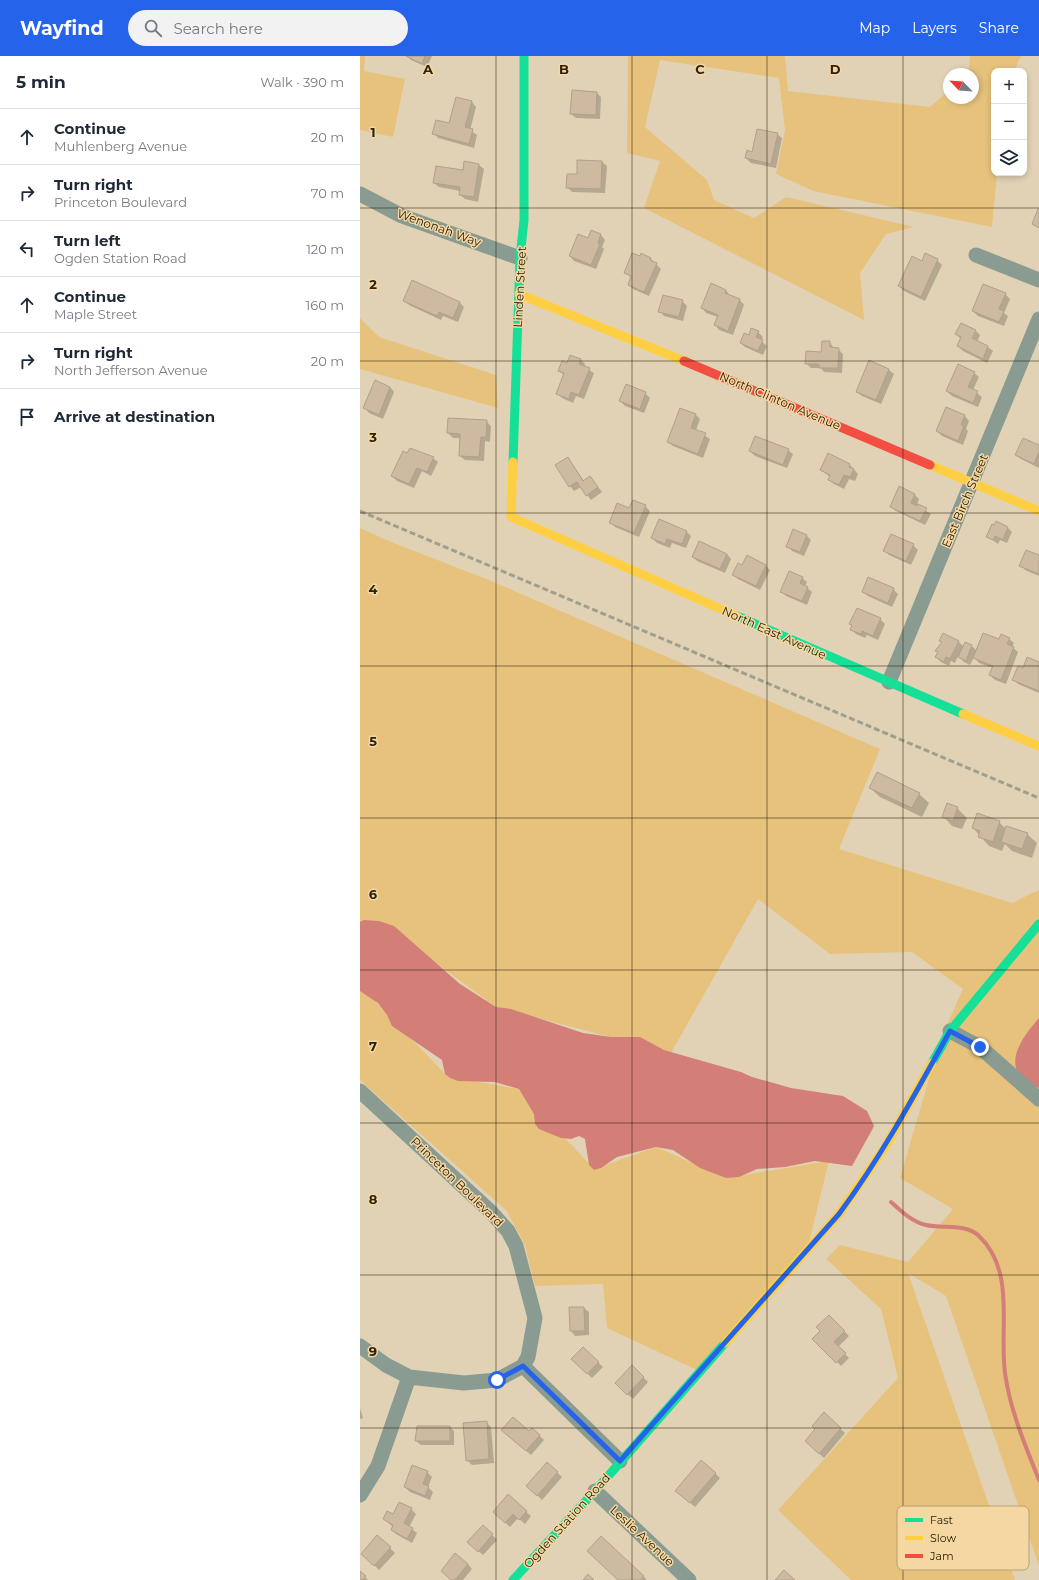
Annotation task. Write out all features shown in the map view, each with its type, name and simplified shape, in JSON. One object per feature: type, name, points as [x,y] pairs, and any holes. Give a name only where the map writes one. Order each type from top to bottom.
[{"type":"street","name":"Linden Street","points":[[511,517],[520,258],[524,220],[524,56]]},
{"type":"street","name":"Wenonah Way","points":[[360,194],[402,216],[520,258]]},
{"type":"street","points":[[976,255],[1039,280]]},
{"type":"street","name":"North Clinton Avenue","points":[[519,294],[619,333],[1039,511]]},
{"type":"street","name":"East Birch Street","points":[[889,682],[1039,319]]},
{"type":"street","name":"North East Avenue","points":[[511,517],[1039,746]]},
{"type":"street","name":"Ogden Station Road","points":[[513,1580],[596,1491],[620,1461],[839,1214],[887,1144],[950,1031],[1039,924]]},
{"type":"street","points":[[950,1031],[980,1047],[1039,1099]]},
{"type":"street","name":"Princeton Boulevard","points":[[360,1091],[491,1212],[508,1231],[516,1246],[535,1318],[528,1357],[523,1366]]},
{"type":"street","points":[[360,1346],[386,1365],[409,1377],[464,1383],[497,1380],[523,1366],[620,1461]]},
{"type":"street","points":[[360,1495],[378,1466],[409,1377]]},
{"type":"street","name":"Leslie Avenue","points":[[596,1491],[689,1580]]},
{"type":"shaded area","points":[[360,56],[365,56],[364,71],[405,79],[393,137],[360,130]]},
{"type":"shaded area","points":[[628,56],[785,56],[788,91],[930,107],[943,95],[943,104],[979,104],[979,68],[969,68],[970,56],[1021,56],[1015,68],[991,68],[991,176],[997,176],[992,227],[813,191],[776,174],[785,130],[779,78],[660,60],[645,127],[707,180],[714,200],[754,218],[786,197],[914,227],[886,234],[860,273],[864,320],[644,208],[660,161],[627,153]]},
{"type":"shaded area","points":[[360,318],[379,337],[496,375],[498,408],[360,369]]},
{"type":"shaded area","points":[[360,528],[391,542],[489,580],[880,749],[839,849],[1012,903],[1039,890],[1039,1566],[1029,1537],[1029,1506],[1018,1506],[946,1296],[908,1273],[989,1506],[897,1506],[897,1570],[1012,1570],[1015,1580],[851,1580],[778,1510],[898,1378],[881,1309],[826,1259],[840,1245],[908,1262],[953,1209],[900,1178],[941,1038],[963,989],[912,952],[830,954],[758,899],[671,1053],[496,1007],[379,921],[360,938]]},
{"type":"shaded area","points":[[364,920],[379,921],[394,926],[460,984],[496,1007],[511,1009],[583,1033],[611,1037],[640,1037],[664,1050],[741,1072],[752,1077],[791,1088],[843,1096],[867,1111],[874,1126],[852,1166],[815,1161],[785,1167],[757,1169],[739,1177],[726,1178],[700,1168],[673,1150],[656,1147],[617,1157],[601,1168],[594,1170],[589,1165],[585,1139],[579,1136],[571,1139],[561,1138],[539,1129],[535,1124],[534,1114],[519,1089],[495,1082],[458,1081],[450,1078],[445,1074],[442,1060],[392,1026],[387,1015],[378,1003],[360,991],[360,922]]},
{"type":"shaded area","points":[[360,985],[447,1076],[519,1089],[594,1169],[656,1147],[726,1178],[829,1161],[809,1242],[697,1370],[607,1328],[603,1284],[535,1286],[525,1245],[506,1210],[360,1080]]},
{"type":"shaded area","points":[[1039,1018],[1039,1088],[1025,1082],[1018,1074],[1016,1057],[1022,1040]]},
{"type":"building","points":[[406,56],[425,56],[422,64]]},
{"type":"building","points":[[572,90],[597,92],[596,115],[570,114]]},
{"type":"building","points":[[456,97],[472,101],[465,127],[473,129],[469,144],[432,134],[436,120],[449,123]]},
{"type":"building","points":[[757,129],[778,133],[771,164],[745,158],[747,150],[752,152]]},
{"type":"building","points":[[577,160],[602,161],[601,189],[566,188],[567,174],[577,174]]},
{"type":"building","points":[[464,161],[479,164],[474,197],[459,195],[460,187],[433,183],[436,166],[463,170]]},
{"type":"building","points":[[1039,209],[1039,228],[1032,224]]},
{"type":"building","points":[[591,230],[601,234],[598,243],[600,244],[591,265],[569,256],[578,234],[588,238]]},
{"type":"building","points":[[632,253],[640,256],[641,253],[657,263],[644,292],[628,285],[631,276],[624,273]]},
{"type":"building","points":[[925,253],[938,259],[921,297],[898,286],[912,256],[922,261]]},
{"type":"building","points":[[412,280],[460,302],[453,318],[439,312],[437,316],[403,301]]},
{"type":"building","points":[[711,283],[726,290],[725,293],[740,299],[728,331],[714,325],[718,315],[701,308]]},
{"type":"building","points":[[983,284],[1006,293],[999,309],[1004,311],[999,322],[972,311]]},
{"type":"building","points":[[663,295],[683,300],[679,317],[658,312]]},
{"type":"building","points":[[961,323],[976,330],[972,338],[988,346],[983,359],[957,346],[961,337],[955,334]]},
{"type":"building","points":[[751,328],[759,331],[756,337],[763,340],[758,351],[740,343],[744,333],[749,335]]},
{"type":"building","points":[[822,341],[830,341],[830,347],[839,348],[838,368],[819,368],[819,364],[805,364],[806,351],[821,352]]},
{"type":"building","points":[[570,355],[581,359],[579,364],[590,368],[579,395],[571,392],[569,399],[556,394],[564,373],[558,371],[562,361],[567,363]]},
{"type":"building","points":[[869,360],[889,369],[876,400],[856,392]]},
{"type":"building","points":[[958,364],[975,372],[968,387],[978,391],[973,403],[946,391]]},
{"type":"building","points":[[375,380],[390,387],[379,415],[363,408]]},
{"type":"building","points":[[626,384],[646,392],[640,409],[619,401]]},
{"type":"building","points":[[946,407],[965,415],[961,425],[964,426],[958,441],[936,431]]},
{"type":"building","points":[[680,408],[696,414],[691,428],[706,433],[698,454],[667,442]]},
{"type":"building","points":[[448,418],[487,420],[486,437],[481,437],[479,457],[459,456],[460,434],[447,433]]},
{"type":"building","points":[[755,436],[789,449],[783,465],[749,451]]},
{"type":"building","points":[[1023,438],[1039,445],[1039,452],[1034,464],[1015,455]]},
{"type":"building","points":[[410,448],[434,457],[427,472],[417,468],[409,484],[391,476],[403,451],[407,453]]},
{"type":"building","points":[[828,453],[850,464],[849,467],[854,469],[850,477],[844,475],[839,485],[828,480],[830,475],[820,470]]},
{"type":"building","points":[[568,457],[583,481],[590,476],[598,487],[586,496],[577,482],[569,487],[555,465]]},
{"type":"building","points":[[899,486],[915,494],[911,503],[927,508],[920,521],[890,507]]},
{"type":"building","points":[[633,500],[646,505],[634,533],[609,523],[617,503],[629,508]]},
{"type":"building","points":[[659,519],[687,531],[682,544],[667,539],[665,544],[651,538]]},
{"type":"building","points":[[996,521],[1008,527],[1003,540],[995,536],[993,540],[986,537],[992,524],[994,525]]},
{"type":"building","points":[[793,529],[807,535],[800,552],[786,547]]},
{"type":"building","points":[[891,534],[914,544],[906,561],[883,551]]},
{"type":"building","points":[[699,541],[727,554],[720,569],[692,557]]},
{"type":"building","points":[[1026,550],[1039,555],[1039,574],[1019,566]]},
{"type":"building","points":[[747,555],[766,565],[756,586],[732,575],[738,563],[742,565]]},
{"type":"building","points":[[789,571],[803,577],[800,583],[808,587],[802,601],[780,592]]},
{"type":"building","points":[[868,577],[894,588],[888,603],[862,592]]},
{"type":"building","points":[[857,608],[881,618],[873,636],[862,631],[861,634],[850,630],[852,625],[849,624]]},
{"type":"building","points":[[943,633],[959,641],[950,659],[946,657],[944,662],[935,657],[938,652],[935,651],[942,642],[939,641]]},
{"type":"building","points":[[983,633],[999,639],[1001,634],[1010,638],[1007,644],[1014,647],[1001,680],[989,675],[993,666],[973,658]]},
{"type":"building","points":[[965,642],[972,645],[966,661],[958,657]]},
{"type":"building","points":[[1027,657],[1039,662],[1039,691],[1012,680],[1018,666],[1023,668]]},
{"type":"building","points":[[877,772],[920,793],[912,808],[869,788]]},
{"type":"building","points":[[947,803],[958,807],[953,821],[942,817]]},
{"type":"building","points":[[977,813],[1000,821],[993,842],[978,837],[980,831],[972,828]]},
{"type":"building","points":[[1006,826],[1028,833],[1022,849],[1001,842]]},
{"type":"building","points":[[569,1307],[584,1307],[585,1331],[570,1331]]},
{"type":"building","points":[[829,1315],[845,1331],[834,1342],[846,1353],[836,1363],[812,1339],[820,1331],[816,1327]]},
{"type":"building","points":[[583,1347],[599,1362],[587,1374],[571,1359]]},
{"type":"building","points":[[632,1365],[644,1377],[627,1395],[615,1383]]},
{"type":"building","points":[[824,1412],[841,1428],[819,1454],[805,1441],[815,1429],[812,1426]]},
{"type":"building","points":[[513,1417],[529,1431],[532,1428],[540,1435],[526,1451],[501,1430]]},
{"type":"building","points":[[487,1421],[489,1459],[466,1461],[463,1423]]},
{"type":"building","points":[[417,1426],[450,1426],[450,1441],[415,1441]]},
{"type":"building","points":[[701,1460],[716,1473],[690,1503],[675,1491]]},
{"type":"building","points":[[547,1462],[558,1472],[537,1496],[526,1486]]},
{"type":"building","points":[[412,1465],[428,1471],[423,1484],[429,1486],[425,1496],[404,1487]]},
{"type":"building","points":[[508,1494],[527,1511],[519,1520],[513,1514],[505,1523],[493,1512]]},
{"type":"building","points":[[399,1502],[412,1508],[404,1523],[413,1528],[407,1539],[391,1530],[393,1525],[383,1519],[387,1511],[393,1514]]},
{"type":"building","points":[[483,1525],[493,1534],[478,1552],[467,1542]]},
{"type":"building","points":[[377,1535],[391,1547],[374,1566],[361,1554]]},
{"type":"building","points":[[601,1536],[644,1576],[640,1580],[618,1580],[587,1551]]},
{"type":"building","points":[[455,1553],[468,1564],[455,1580],[451,1580],[441,1571]]},
{"type":"building","points":[[784,1570],[795,1580],[775,1580]]},
{"type":"building","points":[[360,1571],[366,1576],[362,1580],[360,1580]]},
{"type":"building","points":[[588,1574],[594,1580],[583,1580]]},
{"type":"waterway","points":[[891,1202],[907,1216],[921,1224],[967,1229],[979,1236],[990,1250],[998,1266],[1002,1283],[1004,1301],[1004,1356],[1007,1387],[1028,1454],[1039,1480]]},
{"type":"railway","points":[[360,511],[1039,798]]},
{"type":"traffic: fast","points":[[513,462],[520,258],[524,220],[524,56]]},
{"type":"traffic: fast","points":[[737,616],[963,714]]},
{"type":"traffic: fast","points":[[932,1063],[950,1031],[1039,924]]},
{"type":"traffic: fast","points":[[513,1580],[595,1491],[725,1343]]},
{"type":"traffic: slow","points":[[519,294],[684,361]]},
{"type":"traffic: slow","points":[[513,462],[511,517],[737,616]]},
{"type":"traffic: slow","points":[[930,465],[1039,511]]},
{"type":"traffic: slow","points":[[963,714],[1039,746]]},
{"type":"traffic: slow","points":[[725,1343],[839,1214],[887,1144],[932,1063]]},
{"type":"traffic: jam","points":[[684,361],[930,465]]},
{"type":"route","points":[[497,1380],[523,1366],[620,1461],[839,1214],[887,1144],[950,1031],[980,1047]]}]
